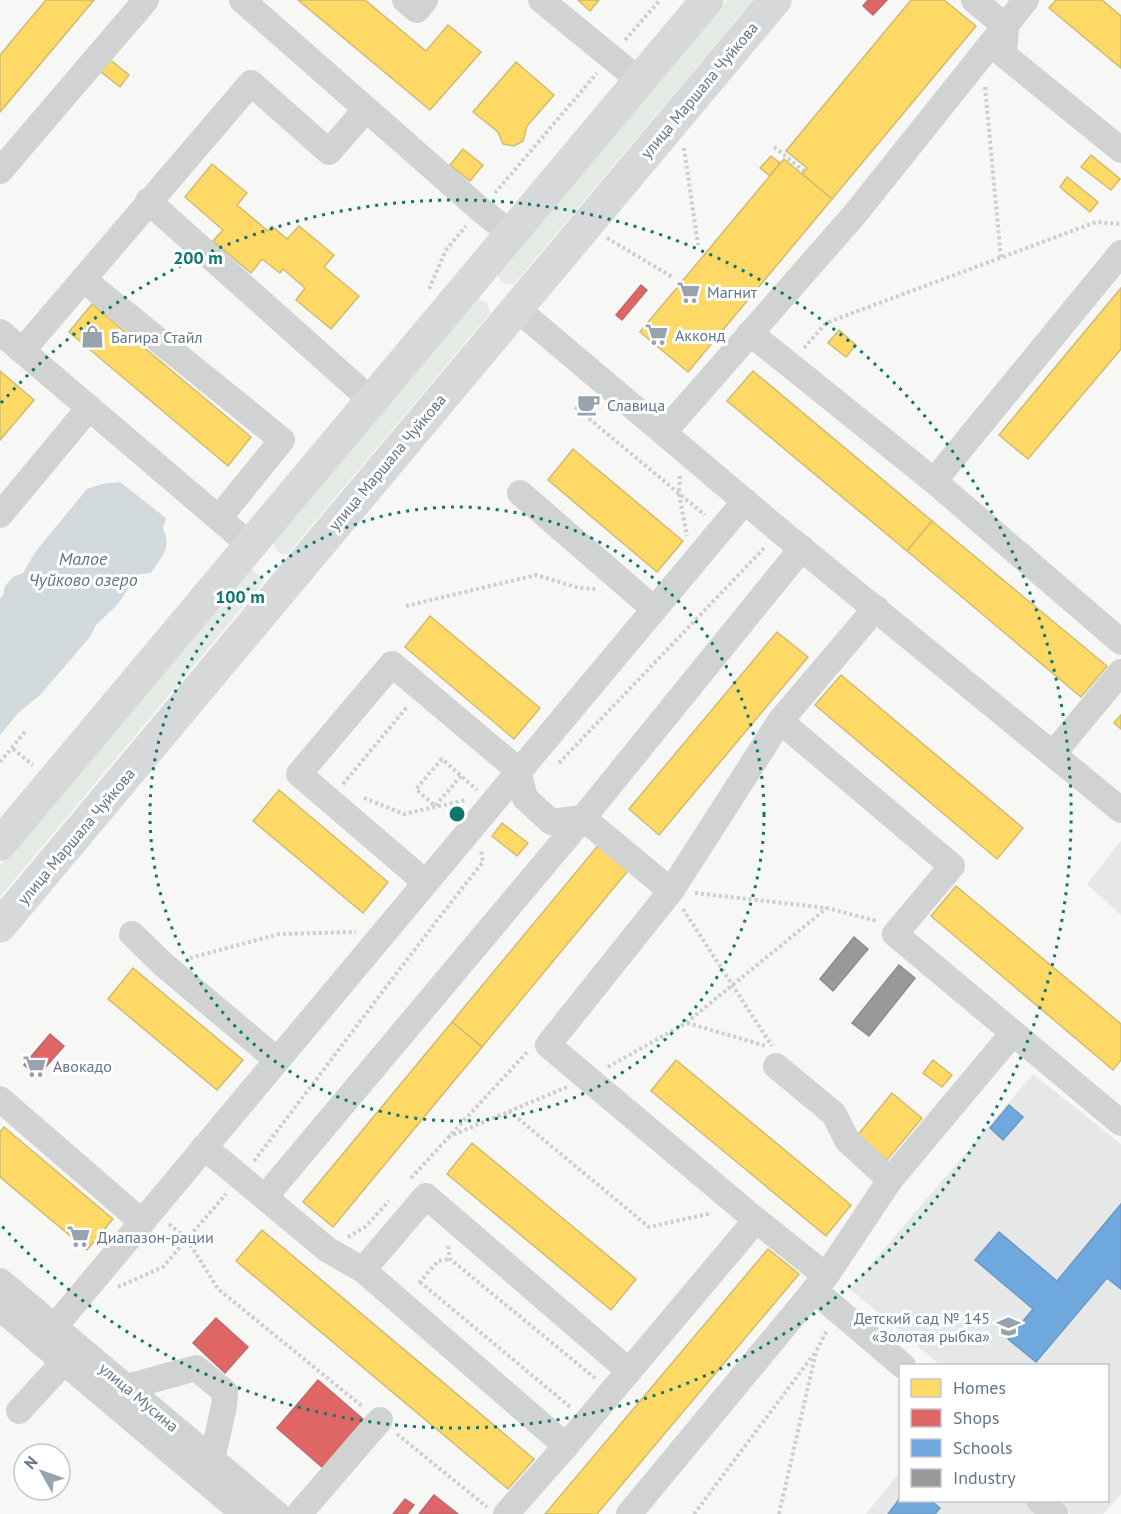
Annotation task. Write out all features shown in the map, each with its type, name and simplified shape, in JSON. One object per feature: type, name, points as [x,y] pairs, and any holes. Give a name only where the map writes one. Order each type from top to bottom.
[{"type":"main road","points":[[0,844],[707,0]]},
{"type":"main road","name":"улица Маршала Чуйкова","points":[[0,926],[775,0]]},
{"type":"main road","points":[[477,275],[516,308]]},
{"type":"main road","points":[[250,545],[290,579]]},
{"type":"street","points":[[0,171],[146,0]]},
{"type":"street","points":[[242,0],[511,234]]},
{"type":"street","points":[[405,0],[417,10],[425,0]]},
{"type":"street","points":[[541,0],[639,80]]},
{"type":"street","points":[[974,0],[1006,27]]},
{"type":"street","points":[[673,439],[750,333],[855,214],[1026,0]]},
{"type":"street","points":[[1006,27],[1004,55],[1121,150]]},
{"type":"street","points":[[22,351],[251,83],[329,152],[366,109]]},
{"type":"street","points":[[148,201],[372,401]]},
{"type":"street","points":[[934,481],[1121,254]]},
{"type":"street","points":[[84,280],[282,440],[219,518]]},
{"type":"street","points":[[516,308],[780,531],[1121,810]]},
{"type":"street","points":[[0,332],[250,545]]},
{"type":"street","points":[[750,333],[934,481],[1121,642]]},
{"type":"street","points":[[0,515],[89,408]]},
{"type":"street","points":[[520,494],[654,609]]},
{"type":"street","points":[[48,1335],[425,882],[492,794],[518,770],[745,501]]},
{"type":"street","points":[[265,1197],[583,818],[802,548]]},
{"type":"street","points":[[876,608],[780,721],[671,891],[548,1045],[747,1213],[820,1283],[838,1310],[902,1364]]},
{"type":"street","points":[[425,882],[298,774],[392,664],[518,770],[525,798],[551,822],[583,818],[671,891]]},
{"type":"street","points":[[1053,754],[1121,672]]},
{"type":"street","points":[[780,721],[952,866],[895,934],[1121,1123]]},
{"type":"street","points":[[132,934],[164,965],[277,1060]]},
{"type":"street","points":[[629,1514],[820,1283],[890,1180],[1013,1033]]},
{"type":"street","points":[[776,1066],[834,1114],[847,1140],[890,1180]]},
{"type":"street","points":[[0,1099],[147,1216]]},
{"type":"street","points":[[204,1147],[328,1250],[363,1270],[566,1446]]},
{"type":"street","points":[[363,1270],[426,1196],[629,1371]]},
{"type":"street","points":[[499,1513],[566,1446],[629,1371],[747,1213]]},
{"type":"street","name":"улица Мусина","points":[[0,1281],[48,1335],[64,1362],[244,1514]]},
{"type":"street","name":"улица Мусина","points":[[0,1308],[48,1335],[127,1387],[277,1514]]},
{"type":"street","points":[[19,1412],[64,1362]]},
{"type":"street","points":[[127,1387],[196,1368],[225,1392],[212,1460]]},
{"type":"street","points":[[299,1514],[380,1420]]},
{"type":"street","points":[[1041,1502],[1055,1514]]},
{"type":"path","points":[[428,292],[446,250],[660,0]]},
{"type":"path","points":[[982,57],[1000,258]]},
{"type":"path","points":[[683,145],[698,245]]},
{"type":"path","points":[[774,147],[804,171]]},
{"type":"path","points":[[789,364],[826,323],[1096,222],[1121,224]]},
{"type":"path","points":[[605,237],[674,278]]},
{"type":"path","points":[[574,407],[721,529]]},
{"type":"path","points":[[673,439],[692,564]]},
{"type":"path","points":[[558,763],[780,531]]},
{"type":"path","points":[[406,606],[536,575],[579,588],[632,589]]},
{"type":"path","points":[[329,800],[422,689]]},
{"type":"path","points":[[0,762],[25,732]]},
{"type":"path","points":[[13,749],[33,765]]},
{"type":"path","points":[[26,773],[40,756]]},
{"type":"path","points":[[435,806],[416,789],[442,759],[461,776],[492,794]]},
{"type":"path","points":[[435,806],[461,776]]},
{"type":"path","points":[[360,797],[404,814],[492,794]]},
{"type":"path","points":[[115,1288],[163,1267],[242,1177],[423,937],[483,862],[480,841]]},
{"type":"path","points":[[671,891],[827,908],[876,919],[895,934]]},
{"type":"path","points":[[671,891],[773,1047],[686,1023]]},
{"type":"path","points":[[448,1137],[588,1078],[686,1023],[827,908]]},
{"type":"path","points":[[164,965],[279,934],[384,931]]},
{"type":"path","points":[[403,1186],[529,1049],[548,1045]]},
{"type":"path","points":[[510,1111],[649,1227],[747,1213]]},
{"type":"path","points":[[328,1250],[366,1227],[396,1194]]},
{"type":"path","points":[[445,1212],[450,1259],[611,1391]]},
{"type":"path","points":[[147,1216],[187,1239],[218,1289],[499,1513]]},
{"type":"path","points":[[402,1304],[438,1261],[450,1259]]},
{"type":"path","points":[[420,1282],[586,1421]]},
{"type":"path","points":[[694,1514],[816,1352],[838,1310]]},
{"type":"path","points":[[779,1514],[816,1352]]},
{"type":"shaded area","points":[[727,0],[753,0],[514,284],[502,282],[498,269]]},
{"type":"shaded area","points":[[478,299],[486,302],[489,314],[288,554],[277,552],[273,540]]},
{"type":"shaded area","points":[[252,569],[263,579],[262,584],[0,897],[0,865],[246,571]]},
{"type":"shaded area","points":[[1121,841],[1121,915],[1087,884]]},
{"type":"shaded area","name":"Детский сад № 145 «Золотая рыбка»","points":[[1033,1074],[1121,1144],[1121,1494],[1103,1514],[1070,1514],[1055,1502],[1109,1502],[1109,1364],[939,1364],[850,1289]]},
{"type":"shaded area","points":[[899,1473],[899,1502],[1035,1502],[1043,1514],[866,1514]]},
{"type":"water","name":"Малое Чуйково озеро","points":[[120,482],[166,518],[163,528],[166,535],[166,547],[162,557],[151,573],[139,574],[117,605],[96,625],[89,638],[41,694],[18,713],[0,735],[0,599],[5,586],[13,577],[23,573],[36,551],[87,489]]},
{"type":"building: Homes","points":[[46,0],[94,0],[0,112],[0,55]]},
{"type":"building: Homes","points":[[298,0],[365,0],[426,51],[448,25],[481,52],[430,110]]},
{"type":"building: Homes","points":[[578,0],[599,0],[590,11]]},
{"type":"building: Homes","points":[[911,0],[944,0],[976,26],[832,199],[802,174],[807,168],[786,151]]},
{"type":"building: Homes","points":[[1056,0],[1102,0],[1121,16],[1121,68],[1049,8]]},
{"type":"building: Homes","points":[[109,59],[129,75],[120,87],[100,71]]},
{"type":"building: Homes","points":[[516,62],[554,95],[527,126],[523,141],[514,146],[503,144],[498,132],[473,112]]},
{"type":"building: Homes","points":[[463,149],[483,165],[470,181],[450,165]]},
{"type":"building: Homes","points":[[1091,155],[1120,179],[1111,190],[1081,167]]},
{"type":"building: Homes","points":[[771,156],[780,163],[770,176],[760,168]]},
{"type":"building: Homes","points":[[784,159],[832,199],[688,372],[640,332]]},
{"type":"building: Homes","points":[[212,164],[247,193],[237,205],[268,231],[272,226],[287,239],[299,226],[334,255],[324,267],[359,296],[331,329],[296,300],[305,288],[283,269],[280,273],[262,259],[251,273],[213,241],[223,230],[185,197]]},
{"type":"building: Homes","points":[[1067,177],[1098,202],[1090,212],[1060,187]]},
{"type":"building: Homes","points":[[1121,288],[1121,349],[1028,459],[999,435]]},
{"type":"building: Homes","points":[[92,304],[251,437],[228,466],[69,332]]},
{"type":"building: Homes","points":[[839,330],[856,345],[846,357],[828,343]]},
{"type":"building: Homes","points":[[0,371],[34,400],[0,440]]},
{"type":"building: Homes","points":[[753,371],[932,521],[907,551],[727,401]]},
{"type":"building: Homes","points":[[573,449],[683,541],[657,572],[548,480]]},
{"type":"building: Homes","points":[[932,521],[1107,666],[1081,697],[907,551]]},
{"type":"building: Homes","points":[[430,616],[540,708],[514,739],[405,647]]},
{"type":"building: Homes","points":[[777,632],[808,657],[659,835],[629,809]]},
{"type":"building: Homes","points":[[841,675],[1023,828],[997,859],[815,705]]},
{"type":"building: Homes","points":[[1121,715],[1121,729],[1114,723]]},
{"type":"building: Homes","points":[[279,790],[388,882],[363,913],[253,821]]},
{"type":"building: Homes","points":[[502,823],[528,843],[517,856],[492,836]]},
{"type":"building: Homes","points":[[601,842],[631,867],[482,1047],[452,1022]]},
{"type":"building: Homes","points":[[956,886],[1121,1024],[1121,1060],[1113,1070],[931,916]]},
{"type":"building: Homes","points":[[133,968],[243,1060],[217,1090],[108,999]]},
{"type":"building: Homes","points":[[452,1022],[482,1047],[333,1227],[303,1202]]},
{"type":"building: Homes","points":[[676,1060],[851,1205],[826,1236],[651,1091]]},
{"type":"building: Homes","points":[[933,1060],[952,1075],[942,1087],[923,1073]]},
{"type":"building: Homes","points":[[892,1093],[922,1118],[887,1160],[857,1136]]},
{"type":"building: Homes","points":[[4,1127],[113,1219],[87,1250],[0,1177],[0,1132]]},
{"type":"building: Homes","points":[[472,1143],[636,1279],[611,1310],[447,1174]]},
{"type":"building: Homes","points":[[262,1230],[534,1459],[508,1489],[236,1261]]},
{"type":"building: Homes","points":[[768,1249],[799,1274],[597,1514],[545,1514]]},
{"type":"building: Shops","points":[[868,0],[887,0],[873,15],[863,6]]},
{"type":"building: Shops","points":[[641,285],[647,290],[622,320],[616,315]]},
{"type":"building: Shops","points":[[50,1034],[64,1046],[37,1077],[24,1065]]},
{"type":"building: Shops","points":[[216,1318],[248,1347],[225,1373],[193,1343]]},
{"type":"building: Shops","points":[[318,1380],[364,1420],[323,1468],[277,1428]]},
{"type":"building: Shops","points":[[434,1495],[458,1514],[419,1514]]},
{"type":"building: Shops","points":[[405,1499],[414,1505],[407,1514],[393,1514]]},
{"type":"building: Schools","points":[[1009,1105],[1023,1117],[1003,1140],[990,1128]]},
{"type":"building: Schools","points":[[1121,1204],[1121,1289],[1107,1278],[1036,1362],[1008,1339],[1033,1309],[975,1260],[999,1232],[1057,1281]]},
{"type":"building: Schools","points":[[899,1499],[899,1502],[932,1502],[940,1508],[935,1514],[888,1514]]},
{"type":"building: Industry","points":[[854,937],[868,949],[833,991],[820,979]]},
{"type":"building: Industry","points":[[899,965],[915,978],[869,1036],[852,1023]]},
{"type":"place","name":"Магнит","points":[[689,292]]},
{"type":"place","name":"Акконд","points":[[657,335]]},
{"type":"place","name":"Багира Стайл","points":[[93,337]]},
{"type":"place","name":"Славица","points":[[589,405]]},
{"type":"place","name":"Авокадо","points":[[35,1066]]},
{"type":"place","name":"Диапазон-рации","points":[[79,1237]]},
{"type":"place","name":"Детский сад № 145 «Золотая рыбка»","points":[[1008,1327]]}]
